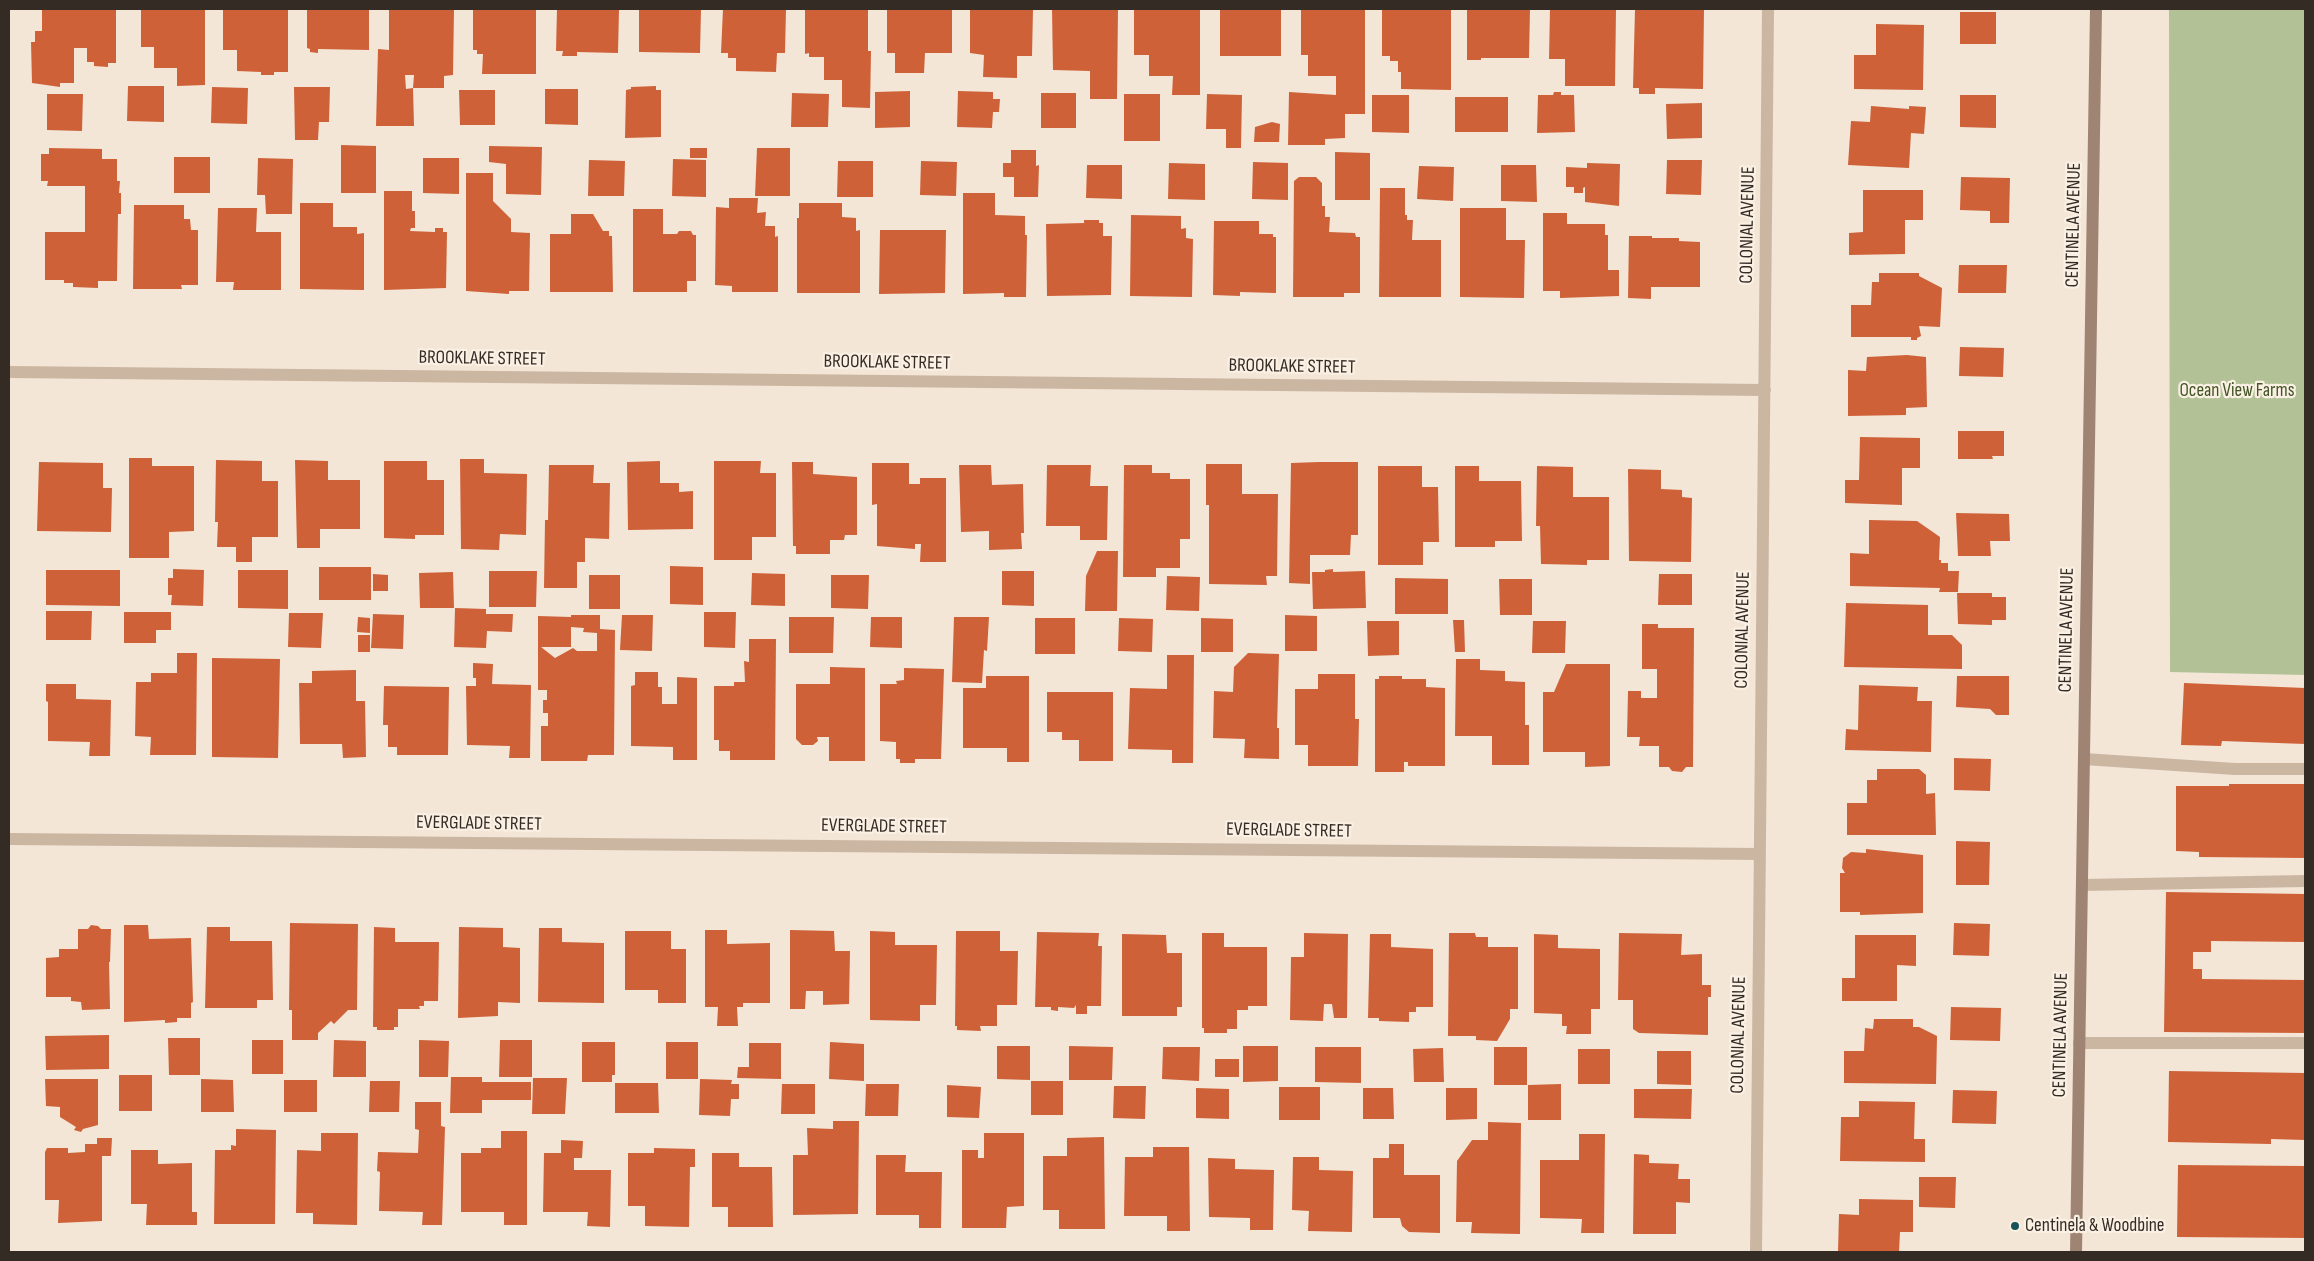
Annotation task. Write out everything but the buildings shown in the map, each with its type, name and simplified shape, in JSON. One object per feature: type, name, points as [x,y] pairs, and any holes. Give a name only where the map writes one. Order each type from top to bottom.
[{"type":"main road","name":"CENTINELA AVENUE","points":[[2076,1252],[2096,9]]},
{"type":"street","name":"COLONIAL AVENUE","points":[[1756,1252],[1768,9]]},
{"type":"street","name":"BROOKLAKE STREET","points":[[9,372],[1765,390]]},
{"type":"street","points":[[2084,759],[2234,769],[2305,770]]},
{"type":"street","name":"EVERGLADE STREET","points":[[9,839],[1760,854]]},
{"type":"street","points":[[2082,885],[2305,881]]},
{"type":"street","points":[[2079,1043],[2305,1043]]},
{"type":"green space","name":"Ocean View Farms","points":[[2169,9],[2305,9],[2305,675],[2170,672]]},
{"type":"place","name":"Centinela & Woodbine","points":[[2015,1226]]}]
